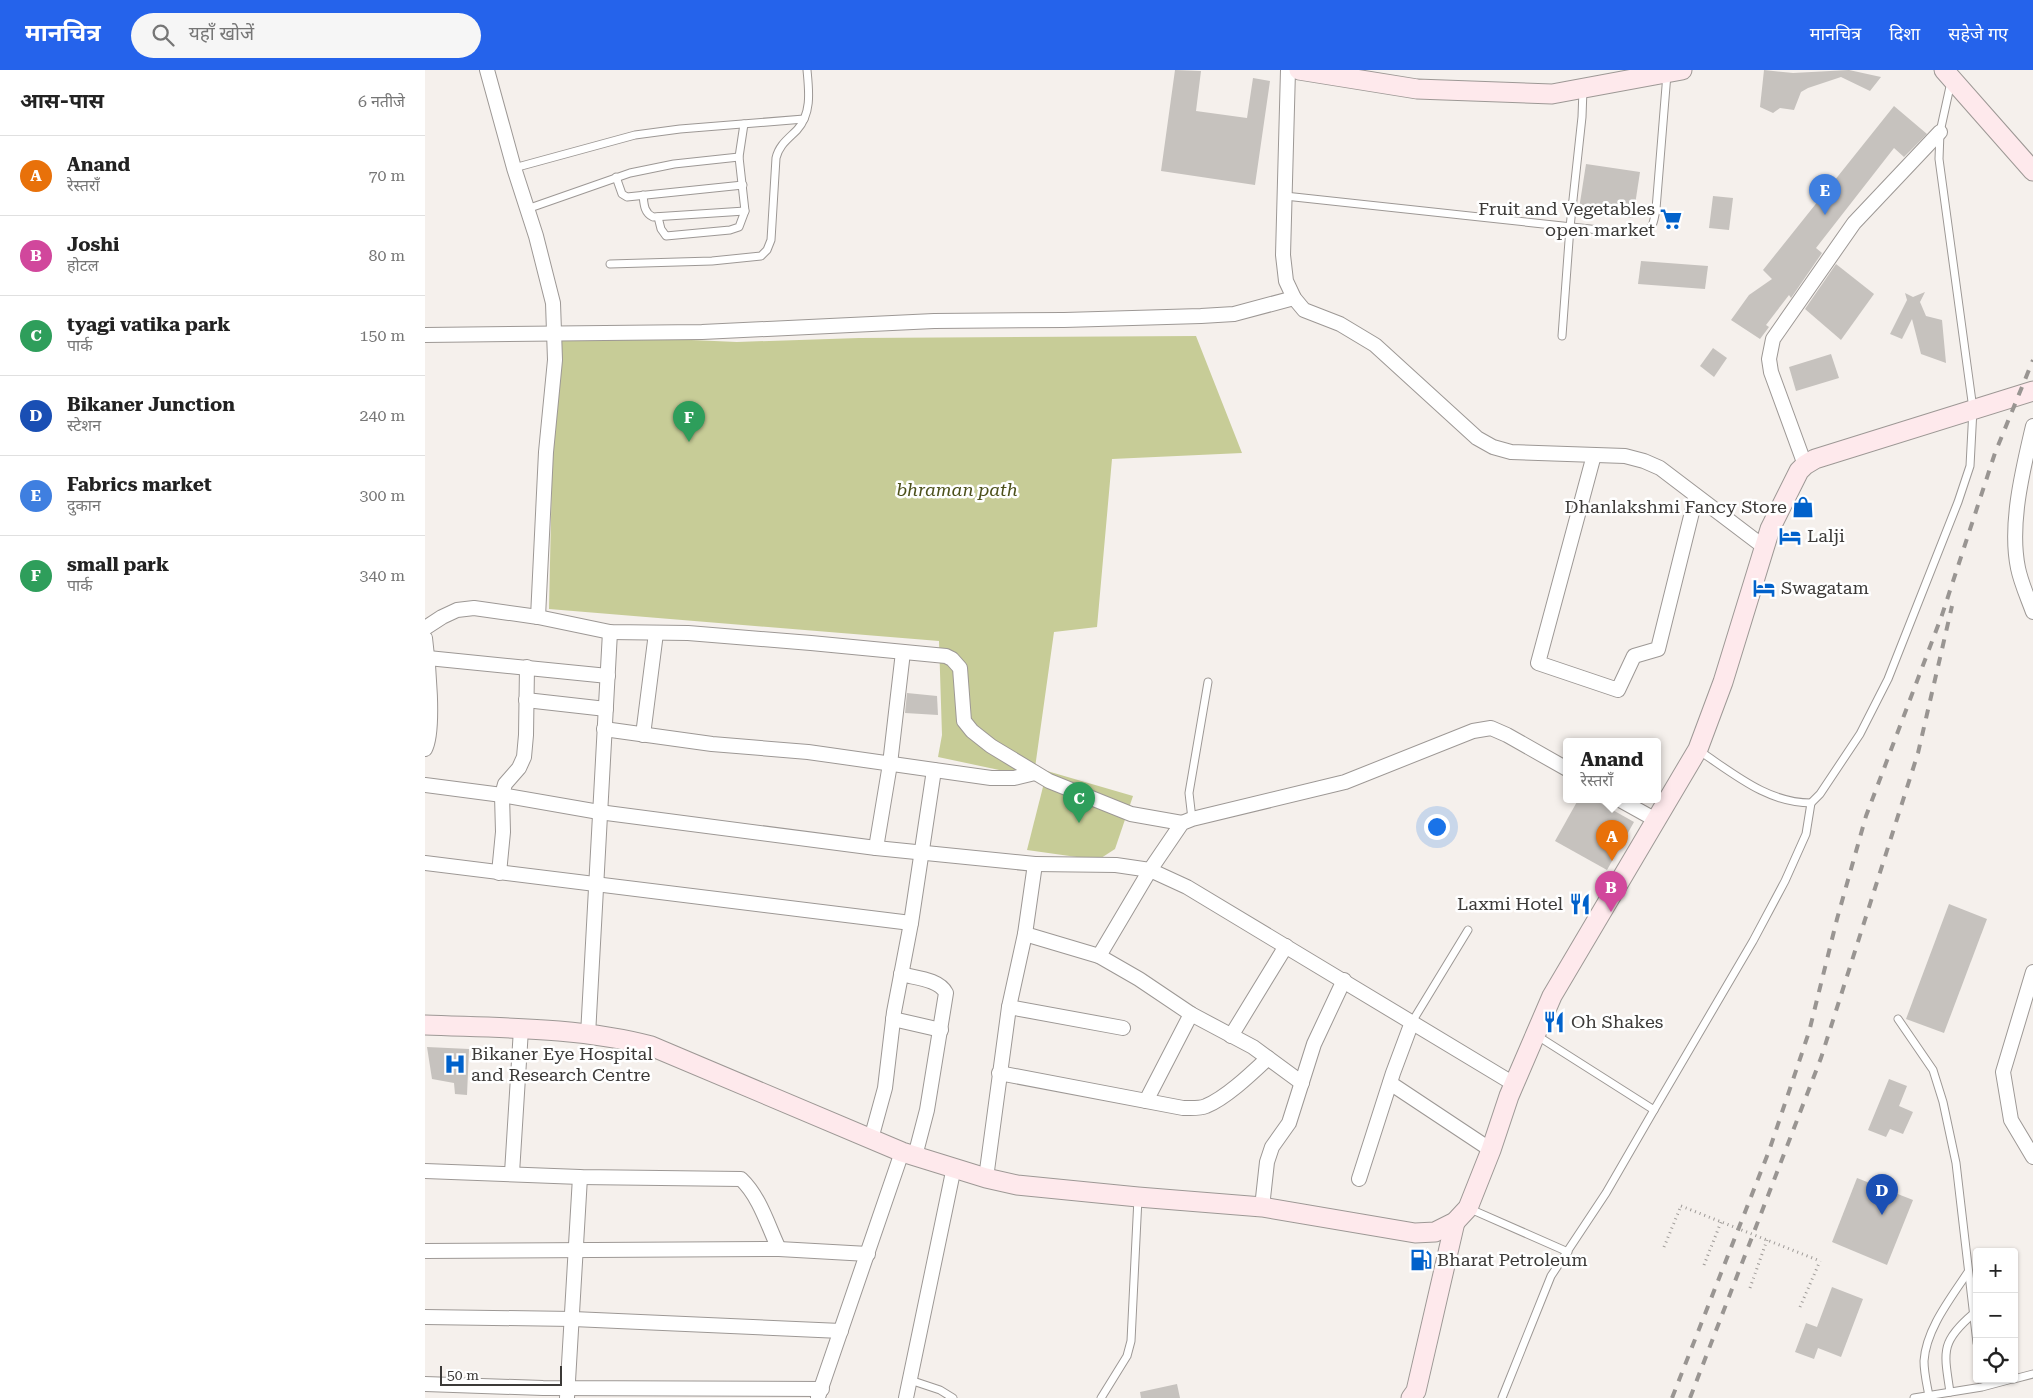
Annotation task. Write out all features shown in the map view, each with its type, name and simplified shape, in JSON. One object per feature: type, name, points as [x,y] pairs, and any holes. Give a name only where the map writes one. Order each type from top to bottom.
[{"type":"street","points":[[487,70],[553,303],[555,360],[547,452],[538,617]]},
{"type":"street","points":[[1288,70],[1283,255],[1286,281],[1294,298],[1304,310],[1340,324],[1375,345],[1477,438],[1493,447],[1511,452],[1625,456],[1644,461],[1660,468],[1764,547]]},
{"type":"street","points":[[1299,70],[1417,89],[1551,94],[1583,89],[1644,74],[1675,72]]},
{"type":"street","points":[[1953,73],[2033,171]]},
{"type":"street","points":[[1805,465],[1771,372],[1769,360],[1773,340],[1853,223],[1940,132]]},
{"type":"street","points":[[425,335],[702,332],[934,321],[1201,316],[1234,314],[1294,298]]},
{"type":"street","points":[[425,1025],[521,1029],[626,1039],[651,1046],[909,1154],[986,1178],[1017,1185],[1138,1197],[1262,1206],[1415,1233],[1435,1232],[1455,1222],[1468,1208],[1515,1084],[1552,996],[1698,749],[1723,682],[1764,547],[1774,521],[1799,471],[1815,459],[2033,392]]},
{"type":"street","points":[[2033,426],[2014,541],[2018,569],[2033,612]]},
{"type":"street","points":[[1594,455],[1538,663],[1618,690],[1634,656],[1658,649],[1696,496]]},
{"type":"street","points":[[425,628],[457,610],[474,608],[538,617],[610,632],[688,633],[947,656],[960,668],[963,715],[967,726],[991,746],[1049,781],[1131,814],[1187,821],[1345,782],[1473,731],[1491,728],[1563,767]]},
{"type":"street","points":[[588,1035],[610,632]]},
{"type":"street","points":[[643,735],[655,633]]},
{"type":"street","points":[[425,638],[430,683],[429,736],[425,749]]},
{"type":"street","points":[[876,848],[890,764],[903,652]]},
{"type":"street","points":[[428,658],[608,676]]},
{"type":"street","points":[[499,873],[503,832],[502,795],[505,784],[519,768],[524,757],[527,668]]},
{"type":"street","points":[[525,700],[606,709]]},
{"type":"street","points":[[604,729],[711,744],[808,752],[991,778],[1014,778],[1035,773]]},
{"type":"street","points":[[871,1139],[885,1088],[893,1019],[911,923],[934,770]]},
{"type":"street","points":[[425,785],[502,795],[599,812],[876,848],[1035,864],[1116,865],[1150,870],[1187,887],[1515,1084]]},
{"type":"street","points":[[1625,803],[1656,820]]},
{"type":"street","points":[[1099,956],[1150,870],[1187,821]]},
{"type":"street","points":[[425,863],[911,923]]},
{"type":"street","points":[[986,1178],[1009,1007],[1025,934],[1035,864]]},
{"type":"street","points":[[1025,934],[1099,956],[1139,979],[1191,1014],[1253,1048],[1302,1083]]},
{"type":"street","points":[[1231,1036],[1286,946]]},
{"type":"street","points":[[2033,972],[2003,1072],[2011,1120],[2033,1157]]},
{"type":"street","points":[[425,1384],[567,1393],[820,1394],[868,1254],[927,1110],[946,992],[943,987],[901,974]]},
{"type":"street","points":[[1262,1206],[1267,1162],[1272,1147],[1289,1123],[1314,1044],[1344,980]]},
{"type":"street","points":[[1009,1007],[1123,1028]]},
{"type":"street","points":[[1146,1101],[1191,1014]]},
{"type":"street","points":[[893,1019],[941,1030]]},
{"type":"street","points":[[1359,1178],[1412,1022]]},
{"type":"street","points":[[513,1173],[521,1029]]},
{"type":"street","points":[[999,1073],[1183,1108],[1205,1107],[1245,1079],[1268,1058]]},
{"type":"street","points":[[1390,1083],[1491,1150]]},
{"type":"street","points":[[906,1398],[953,1168]]},
{"type":"street","points":[[425,1171],[580,1177],[741,1179],[754,1196],[779,1249]]},
{"type":"street","points":[[567,1393],[573,1319],[580,1177]]},
{"type":"street","points":[[1411,1398],[1416,1391],[1455,1222]]},
{"type":"street","points":[[425,1251],[779,1249],[868,1254]]},
{"type":"street","points":[[425,1317],[573,1319],[841,1331]]},
{"type":"lane","points":[[610,264],[712,261],[761,256],[767,250],[771,240],[776,158],[779,148],[799,128],[804,119],[809,95],[807,70]]},
{"type":"lane","points":[[1285,196],[1636,234],[1647,232],[1652,228],[1656,210],[1675,72]]},
{"type":"lane","points":[[1502,1398],[1551,1276],[1606,1193],[1753,941],[1785,881],[1806,834],[1811,803],[1820,794],[1860,734],[1888,679],[1958,502],[1970,466],[1973,409],[1939,159],[1940,132],[1953,73]]},
{"type":"lane","points":[[1562,336],[1583,89]]},
{"type":"lane","points":[[514,168],[635,135],[680,129],[804,119]]},
{"type":"lane","points":[[658,217],[661,230],[666,236],[730,230],[739,227],[745,211],[739,157],[744,124]]},
{"type":"lane","points":[[527,209],[616,177],[674,164],[739,157]]},
{"type":"lane","points":[[616,177],[622,194],[627,197],[743,185]]},
{"type":"lane","points":[[643,195],[648,214],[658,217],[745,211]]},
{"type":"lane","points":[[1187,821],[1189,793],[1208,682]]},
{"type":"lane","points":[[1698,749],[1763,793],[1797,803],[1811,803]]},
{"type":"lane","points":[[1412,1022],[1468,930]]},
{"type":"lane","points":[[1898,1019],[1933,1070],[1943,1102],[1956,1163],[1973,1314],[1959,1326],[1951,1337],[1945,1351],[1950,1392]]},
{"type":"lane","points":[[1535,1035],[1654,1110]]},
{"type":"lane","points":[[1101,1398],[1124,1362],[1131,1341],[1138,1197]]},
{"type":"lane","points":[[1468,1208],[1568,1252]]},
{"type":"lane","points":[[1929,1396],[1924,1361],[1931,1337],[1943,1311],[1969,1272]]},
{"type":"lane","points":[[2018,1378],[2033,1374]]},
{"type":"lane","points":[[910,1380],[940,1390],[953,1398]]},
{"type":"lane","points":[[1914,1398],[1950,1392],[1982,1383]]},
{"type":"path","points":[[1664,1247],[1681,1206],[1820,1261],[1800,1308]]},
{"type":"path","points":[[1704,1265],[1721,1222]]},
{"type":"path","points":[[1750,1288],[1767,1240]]},
{"type":"green space","name":"bhraman path","points":[[555,334],[737,342],[859,338],[1196,336],[1242,453],[1112,459],[1097,627],[1054,632],[1034,775],[1023,775],[938,757],[942,735],[939,641],[549,609]]},
{"type":"green space","points":[[1047,771],[1133,796],[1115,849],[1098,860],[1027,850]]},
{"type":"building","points":[[1175,70],[1201,71],[1196,111],[1247,118],[1253,78],[1270,81],[1255,185],[1161,171]]},
{"type":"building","points":[[1764,70],[1793,73],[1849,70],[1881,77],[1870,91],[1841,77],[1808,88],[1801,92],[1794,110],[1780,108],[1773,113],[1760,107]]},
{"type":"building","points":[[1894,106],[1927,134],[1904,157],[1894,148],[1816,248],[1822,253],[1791,298],[1789,295],[1766,325],[1769,327],[1760,339],[1731,320],[1749,295],[1772,279],[1763,270]]},
{"type":"building","points":[[1586,164],[1640,172],[1633,218],[1579,209]]},
{"type":"building","points":[[1713,196],[1733,198],[1729,230],[1709,228]]},
{"type":"building","points":[[1641,261],[1708,266],[1705,289],[1638,284]]},
{"type":"building","points":[[1836,264],[1874,294],[1841,340],[1805,309]]},
{"type":"building","points":[[1925,292],[1920,302],[1926,316],[1942,320],[1946,363],[1921,354],[1912,319],[1902,339],[1890,334],[1907,300],[1905,293],[1913,297]]},
{"type":"building","points":[[1713,348],[1727,358],[1714,377],[1700,366]]},
{"type":"building","points":[[1831,354],[1839,378],[1796,391],[1789,367]]},
{"type":"building","points":[[907,693],[937,696],[938,715],[905,713]]},
{"type":"building","points":[[1576,803],[1600,803],[1634,822],[1607,870],[1555,841]]},
{"type":"building","points":[[1949,904],[1987,919],[1944,1033],[1906,1019]]},
{"type":"building","points":[[427,1047],[469,1049],[467,1095],[455,1094],[454,1083],[432,1079]]},
{"type":"building","points":[[1889,1079],[1907,1086],[1899,1106],[1913,1112],[1903,1134],[1890,1129],[1886,1137],[1868,1130]]},
{"type":"building","points":[[1857,1178],[1913,1200],[1887,1265],[1832,1242]]},
{"type":"building","points":[[1832,1287],[1863,1299],[1841,1357],[1818,1348],[1814,1359],[1795,1352],[1806,1323],[1817,1327]]},
{"type":"building","points":[[1177,1384],[1180,1398],[1141,1398],[1140,1392]]},
{"type":"railway","points":[[1672,1398],[1769,1151],[1809,1032],[1837,919],[1866,816],[1942,615],[1995,453],[2033,360]]},
{"type":"railway","points":[[1690,1398],[1821,1058],[1918,753],[1952,606]]},
{"type":"place","name":"Fabrics market","points":[[1825,215]]},
{"type":"place","name":"Fruit and Vegetables open market","points":[[1671,219]]},
{"type":"place","name":"small park","points":[[689,442]]},
{"type":"place","name":"Dhanlakshmi Fancy Store","points":[[1803,507]]},
{"type":"place","name":"Lalji","points":[[1790,536]]},
{"type":"place","name":"Swagatam","points":[[1764,588]]},
{"type":"place","name":"tyagi vatika park","points":[[1079,823]]},
{"type":"place","name":"Anand","points":[[1612,861]]},
{"type":"place","name":"Laxmi Hotel","points":[[1580,904]]},
{"type":"place","name":"Joshi","points":[[1611,912]]},
{"type":"place","name":"Oh Shakes","points":[[1554,1022]]},
{"type":"place","name":"Bikaner Eye Hospital and Research Centre","points":[[455,1064]]},
{"type":"place","name":"Bikaner Junction","points":[[1882,1215]]},
{"type":"place","name":"Bharat Petroleum","points":[[1421,1260]]}]
